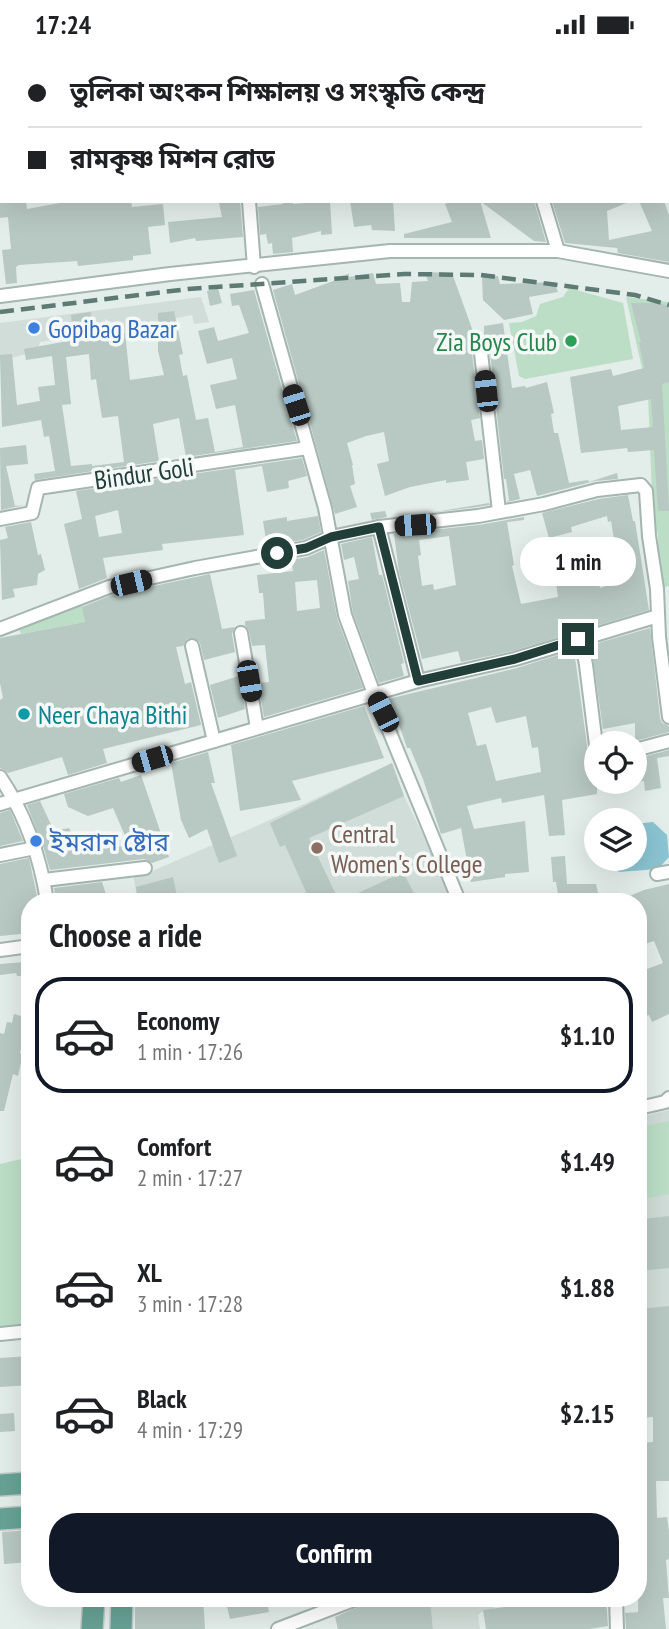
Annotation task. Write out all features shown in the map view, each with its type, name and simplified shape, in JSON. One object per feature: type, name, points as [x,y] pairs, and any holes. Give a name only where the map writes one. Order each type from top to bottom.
[{"type":"main road","points":[[0,1485],[21,1484]]},
{"type":"main road","points":[[0,1519],[21,1518]]},
{"type":"main road","points":[[92,1629],[93,1607]]},
{"type":"main road","points":[[121,1629],[122,1607]]},
{"type":"street","points":[[249,203],[254,267]]},
{"type":"street","points":[[545,203],[558,251]]},
{"type":"street","points":[[0,296],[170,274],[390,251],[558,251],[669,271]]},
{"type":"street","points":[[262,284],[325,508],[345,615],[374,694],[456,893]]},
{"type":"street","points":[[481,344],[499,511]]},
{"type":"street","name":"Bindur Goli","points":[[0,519],[32,513],[38,488],[308,448]]},
{"type":"street","points":[[0,629],[109,587],[306,548],[331,537],[379,527],[415,525],[544,504],[597,490],[641,485],[646,491],[669,717]]},
{"type":"street","points":[[379,527],[418,681]]},
{"type":"street","points":[[0,804],[418,681],[515,659],[659,615]]},
{"type":"street","points":[[241,633],[257,728]]},
{"type":"street","points":[[581,638],[594,731]]},
{"type":"street","points":[[192,646],[215,741]]},
{"type":"street","points":[[647,747],[669,741]]},
{"type":"street","points":[[0,777],[16,800],[29,828],[46,893]]},
{"type":"street","points":[[0,855],[35,848]]},
{"type":"street","points":[[44,880],[145,868]]},
{"type":"street","points":[[0,950],[21,947]]},
{"type":"street","points":[[647,1106],[665,1102],[669,1098]]},
{"type":"street","points":[[0,1334],[21,1332]]},
{"type":"street","points":[[278,1629],[335,1607]]},
{"type":"street","points":[[616,1607],[617,1629]]},
{"type":"shaded area","name":"Gopibag Bazar","points":[[201,297],[209,322],[194,324],[192,315],[151,321],[146,330],[137,337],[129,338],[105,319],[105,327],[95,328],[91,319],[67,323],[68,337],[40,342],[37,351],[0,361],[0,323]]},
{"type":"shaded area","name":"Central Women's College","points":[[392,763],[404,796],[451,893],[136,893],[133,875],[150,872]]},
{"type":"shaded area","points":[[669,1110],[669,1339],[647,1346],[647,1115]]},
{"type":"shaded area","points":[[431,1607],[494,1607],[478,1615],[480,1629],[433,1629]]},
{"type":"green space","name":"Zia Boys Club","points":[[569,288],[623,303],[633,359],[525,379],[519,376],[509,323],[522,322],[536,316],[540,304],[563,297]]},
{"type":"green space","points":[[626,297],[669,302],[669,586],[657,589],[658,535],[653,519],[648,395]]},
{"type":"green space","points":[[81,599],[85,622],[21,634],[17,624]]},
{"type":"green space","points":[[669,1121],[669,1194],[647,1198],[647,1125]]},
{"type":"green space","points":[[21,1159],[21,1325],[0,1327],[0,1164]]},
{"type":"water","points":[[653,822],[667,835],[669,857],[658,869],[647,870],[647,823]]},
{"type":"building","points":[[0,203],[26,203],[27,209],[60,203],[131,203],[132,207],[163,204],[165,225],[148,227],[151,254],[133,256],[133,260],[78,266],[77,261],[19,265],[16,267],[17,283],[6,284],[2,250],[11,249],[8,217],[0,218]]},
{"type":"building","points":[[219,203],[240,203],[243,237],[196,241],[195,238],[170,243],[168,222],[222,217]]},
{"type":"building","points":[[330,203],[332,234],[321,235],[321,231],[292,238],[293,252],[273,254],[272,243],[268,244],[266,234],[260,235],[258,207]]},
{"type":"building","points":[[350,203],[393,203],[395,231],[372,230],[371,225],[354,227]]},
{"type":"building","points":[[481,203],[491,238],[404,238],[404,234],[452,222],[445,204]]},
{"type":"building","points":[[483,203],[535,203],[546,242],[534,241]]},
{"type":"building","points":[[553,203],[626,203],[607,211],[609,240],[652,231],[640,203],[665,203],[669,215],[669,262],[618,253],[617,248],[565,243]]},
{"type":"building","points":[[425,272],[452,273],[475,337],[471,345],[480,418],[471,420],[475,441],[482,440],[484,459],[466,462],[469,480],[446,483],[446,480],[410,487],[385,496],[377,464],[389,461],[384,432],[347,443],[355,484],[350,486],[357,507],[335,514],[273,290],[292,284],[295,295],[336,280],[336,277],[373,273],[376,284],[400,283],[402,302],[410,302],[412,282],[428,281]]},
{"type":"building","points":[[498,276],[500,284],[554,282],[558,292],[529,297],[533,314],[504,320],[483,300],[482,277]]},
{"type":"building","points":[[218,288],[222,303],[210,306],[207,291]]},
{"type":"building","points":[[254,290],[297,441],[186,457],[179,418],[153,424],[159,461],[35,480],[34,474],[55,471],[49,436],[44,437],[41,420],[2,427],[0,355],[12,354],[17,405],[40,401],[38,387],[55,385],[52,356],[26,360],[24,349],[74,340],[71,315],[91,312],[93,334],[125,333],[130,380],[164,375],[158,351],[158,313],[174,311],[183,354],[179,355],[183,376],[187,375],[196,420],[208,418],[215,452],[243,447],[235,405],[216,409],[210,385],[237,379],[232,358],[207,364],[198,331],[214,327],[218,341],[249,333],[239,305],[232,306],[230,294]],"holes":[[[89,354],[91,380],[96,379],[102,418],[118,416],[124,462],[71,466],[62,405],[71,404],[66,357]]]},
{"type":"building","points":[[631,303],[660,303],[669,306],[669,382],[662,384],[669,511],[658,511],[654,450],[628,452],[627,448],[581,453],[570,377],[611,369],[613,376],[644,368],[641,342]],"holes":[[[651,399],[653,427],[621,430],[618,406]]]},
{"type":"building","points":[[503,323],[512,388],[526,388],[547,382],[554,413],[551,414],[554,433],[558,433],[569,483],[589,482],[617,473],[618,479],[595,481],[537,496],[530,470],[514,474],[520,499],[507,502],[509,500],[504,479],[489,343],[484,336],[484,326]]},
{"type":"building","points":[[26,445],[28,464],[6,466],[15,506],[25,505],[1,510],[0,448]]},
{"type":"building","points":[[302,458],[307,476],[288,481],[289,488],[267,492],[262,466],[235,470],[244,535],[162,544],[163,550],[103,558],[107,578],[79,589],[64,524],[82,519],[76,491]],"holes":[[[118,510],[122,533],[99,537],[95,516]]]},
{"type":"building","points":[[628,495],[635,521],[649,610],[513,651],[461,662],[458,651],[422,659],[399,572],[394,534],[524,517],[524,520],[507,522],[514,565],[512,566],[521,604],[558,597],[555,575],[539,579],[536,567],[557,562],[556,557],[589,551],[594,578],[598,577],[600,588],[621,581],[611,521],[608,522],[607,516],[571,527],[572,532],[549,538],[542,513]],"holes":[[[449,536],[456,585],[434,590],[433,584],[422,586],[419,540]]]},
{"type":"building","points":[[489,503],[490,505],[429,513]]},
{"type":"building","points":[[385,511],[387,517],[372,520],[370,513]]},
{"type":"building","points":[[318,516],[321,532],[303,540],[267,546],[263,521],[287,517],[287,521]]},
{"type":"building","points":[[31,522],[38,555],[41,554],[45,570],[38,574],[37,585],[13,589],[15,597],[2,600],[0,540],[8,538],[5,527]]},
{"type":"building","points":[[372,537],[379,575],[382,575],[404,663],[401,664],[404,676],[379,683],[353,613],[348,581],[359,579],[354,557],[344,560],[341,544]]},
{"type":"building","points":[[324,550],[337,618],[363,688],[264,717],[258,683],[269,682],[265,645],[252,646],[245,625],[245,621],[265,619],[263,593],[259,593],[257,575],[293,571],[291,560]],"holes":[[[317,580],[320,608],[297,611],[295,582]]]},
{"type":"building","points":[[210,574],[222,629],[235,627],[232,634],[235,652],[204,660],[200,643],[194,638],[187,639],[183,646],[176,647],[185,684],[191,682],[201,725],[103,749],[107,763],[68,775],[62,757],[8,773],[0,768],[0,700],[3,698],[0,683],[0,638],[85,622],[82,607],[112,595]]},
{"type":"building","points":[[650,628],[660,718],[662,723],[669,726],[669,732],[647,738],[647,731],[635,731],[635,723],[603,729],[591,645]]},
{"type":"building","points":[[574,650],[585,731],[584,794],[597,794],[562,800],[565,835],[549,836],[544,795],[502,803],[501,798],[467,806],[474,829],[525,821],[529,872],[505,874],[505,877],[471,882],[461,828],[441,834],[423,779],[410,748],[407,748],[388,699],[517,668]],"holes":[[[491,707],[496,723],[526,716],[532,748],[538,747],[541,772],[496,781],[486,744],[477,746],[468,713]]]},
{"type":"building","points":[[239,676],[245,709],[218,718],[210,685]]},
{"type":"building","points":[[364,706],[384,758],[292,781],[301,800],[240,811],[231,745]]},
{"type":"building","points":[[669,750],[669,756],[657,758],[661,788],[647,791],[647,756]]},
{"type":"building","points":[[208,752],[215,783],[211,783],[237,856],[219,863],[207,829],[189,838],[181,820],[171,763]]},
{"type":"building","points":[[392,763],[404,796],[309,838],[335,893],[306,893],[285,845],[280,847],[270,823]]},
{"type":"building","points":[[141,775],[169,857],[152,863],[144,859],[50,870],[27,805],[40,801],[54,831],[69,828],[80,852],[129,845],[113,808],[88,816],[68,807],[64,794],[119,778],[121,782]]},
{"type":"building","points":[[10,810],[23,841],[0,846],[0,813]]},
{"type":"building","points":[[565,856],[567,884],[596,884],[598,893],[558,893],[556,882],[553,882],[551,857]]},
{"type":"building","points":[[29,858],[36,893],[21,893],[21,934],[0,936],[0,864]]},
{"type":"building","points":[[403,872],[414,893],[358,893]]},
{"type":"building","points":[[173,877],[176,893],[137,893],[136,887]]},
{"type":"building","points":[[102,882],[105,893],[55,893],[54,888]]},
{"type":"building","points":[[669,884],[669,1014],[652,1022],[647,1016],[647,969],[663,963],[654,941],[647,943],[647,893],[637,893]]},
{"type":"building","points":[[21,963],[21,976],[16,973],[0,975],[0,964]]},
{"type":"building","points":[[14,1014],[21,1016],[21,1062],[18,1076],[13,1074],[4,1111],[0,1111],[0,1033],[4,1034],[7,1022],[12,1023]]},
{"type":"building","points":[[669,1216],[669,1268],[647,1270],[647,1218]]},
{"type":"building","points":[[669,1306],[669,1481],[656,1481],[657,1518],[667,1517],[669,1531],[669,1559],[666,1560],[669,1598],[663,1598],[666,1629],[626,1629],[625,1613],[638,1612],[638,1607],[647,1607],[647,1442],[653,1442],[653,1417],[647,1417],[647,1308]]},
{"type":"building","points":[[21,1357],[21,1386],[0,1387],[0,1358]]},
{"type":"building","points":[[14,1413],[15,1431],[0,1432],[0,1414]]},
{"type":"building","points":[[21,1531],[21,1563],[4,1564],[2,1532]]},
{"type":"building","points":[[135,1607],[204,1607],[205,1629],[135,1629]]},
{"type":"building","points":[[227,1607],[268,1607],[269,1612],[230,1619]]},
{"type":"building","points":[[358,1607],[431,1607],[433,1629],[338,1629],[335,1617]]},
{"type":"building","points":[[505,1607],[607,1607],[608,1626],[589,1629],[486,1629],[483,1610]]},
{"type":"railway","points":[[0,312],[188,289],[404,274],[481,275],[635,295],[669,305]]},
{"type":"place","name":"Gopibag Bazar","points":[[34,328]]},
{"type":"place","name":"Zia Boys Club","points":[[571,341]]},
{"type":"place","name":"Neer Chaya Bithi","points":[[24,714]]},
{"type":"place","name":"ইমরান ষ্টোর","points":[[36,841]]},
{"type":"place","name":"Central Women's College","points":[[317,848]]},
{"type":"route","points":[[277,553],[306,548],[331,537],[379,527],[418,681],[515,659],[578,639]]}]
